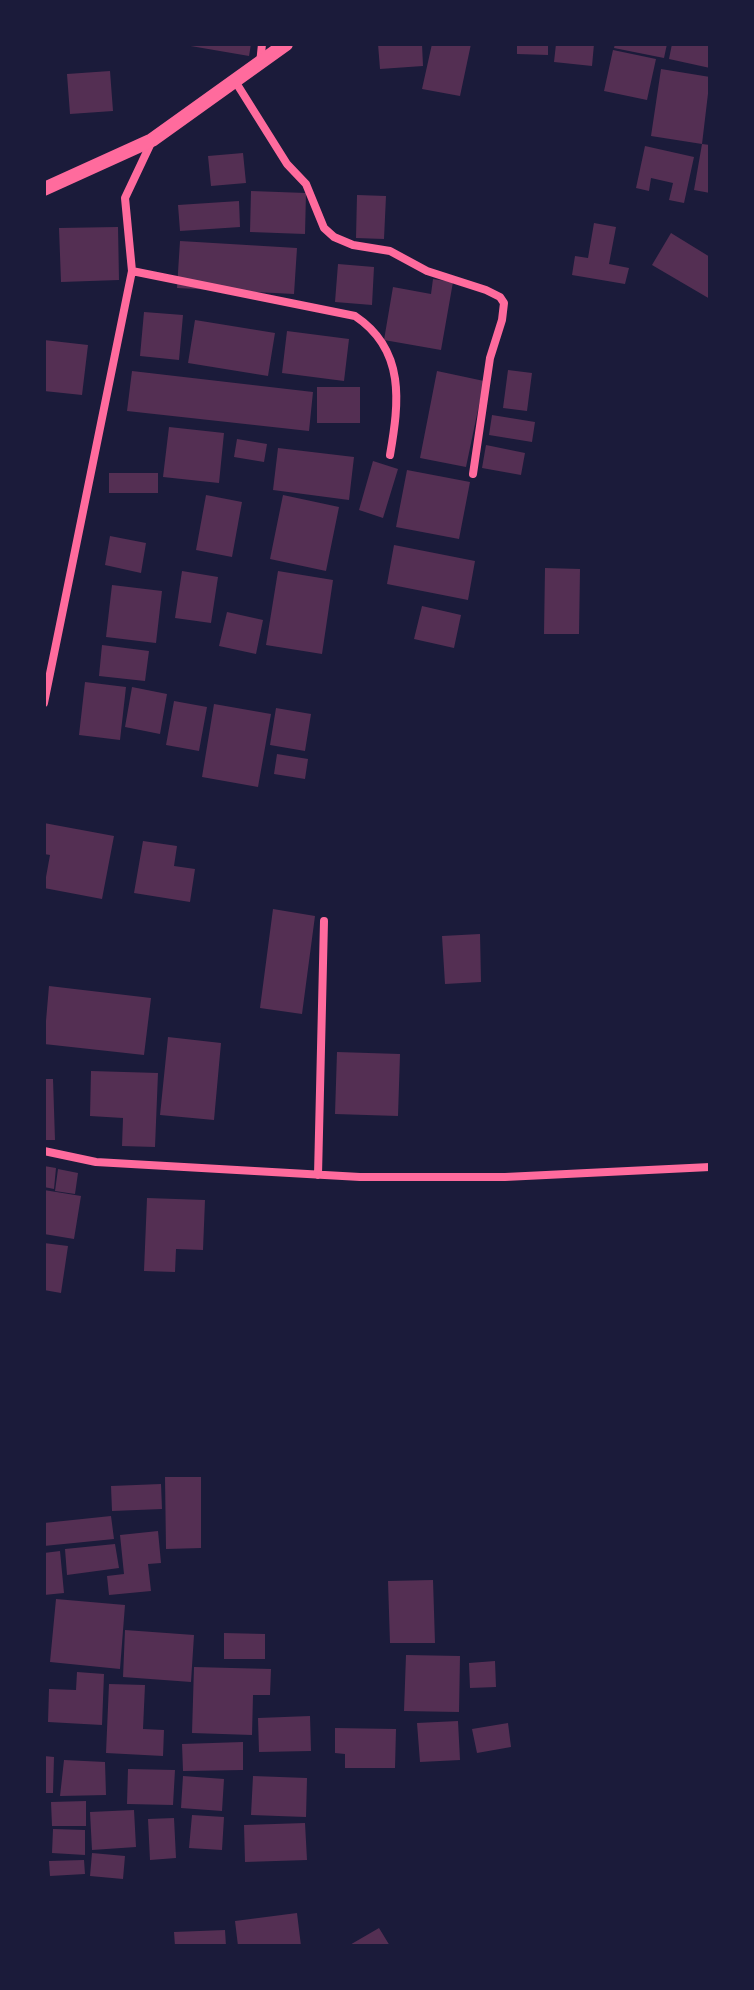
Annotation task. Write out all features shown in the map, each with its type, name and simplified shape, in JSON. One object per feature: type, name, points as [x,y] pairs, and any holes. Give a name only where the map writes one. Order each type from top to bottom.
[{"type":"street","points":[[260,65],[262,44]]},
{"type":"street","points":[[44,189],[152,140],[286,44]]},
{"type":"street","points":[[235,81],[287,164],[306,184],[324,228],[334,237],[353,245],[390,251],[427,271],[486,290],[500,297],[504,303],[490,358],[473,474]]},
{"type":"street","points":[[44,703],[132,271],[125,198],[152,140]]},
{"type":"street","points":[[132,271],[359,318],[370,327],[383,346],[394,370],[398,407],[390,455]]},
{"type":"street","points":[[318,1175],[324,921]]},
{"type":"street","points":[[44,1151],[96,1162],[318,1175],[505,1177],[710,1167]]},
{"type":"building","points":[[179,44],[251,44],[249,56]]},
{"type":"building","points":[[378,44],[422,44],[423,66],[380,69]]},
{"type":"building","points":[[432,44],[471,44],[460,96],[422,89]]},
{"type":"building","points":[[517,44],[548,44],[548,55],[517,54]]},
{"type":"building","points":[[556,44],[594,44],[592,66],[554,62]]},
{"type":"building","points":[[615,44],[667,44],[664,58],[614,48]]},
{"type":"building","points":[[672,44],[710,44],[710,68],[669,59]]},
{"type":"building","points":[[613,50],[656,59],[647,100],[604,91]]},
{"type":"building","points":[[661,69],[710,77],[702,144],[651,136]]},
{"type":"building","points":[[110,71],[113,111],[70,114],[67,74]]},
{"type":"building","points":[[702,144],[710,145],[710,193],[694,190]]},
{"type":"building","points":[[645,146],[694,157],[684,203],[669,200],[673,183],[651,178],[649,191],[636,188]]},
{"type":"building","points":[[243,153],[246,183],[211,186],[208,156]]},
{"type":"building","points":[[251,191],[306,193],[305,234],[250,232]]},
{"type":"building","points":[[357,195],[386,196],[384,239],[356,238]]},
{"type":"building","points":[[239,201],[240,227],[180,231],[178,205]]},
{"type":"building","points":[[594,223],[616,227],[609,264],[629,268],[625,284],[572,275],[575,256],[588,258]]},
{"type":"building","points":[[118,227],[119,280],[61,282],[59,228]]},
{"type":"building","points":[[671,233],[710,257],[710,299],[652,265]]},
{"type":"building","points":[[180,241],[297,248],[294,294],[177,288]]},
{"type":"building","points":[[338,264],[374,267],[372,305],[335,302]]},
{"type":"building","points":[[433,279],[453,282],[441,350],[384,340],[393,287],[431,294]]},
{"type":"building","points":[[144,312],[183,315],[179,360],[140,356]]},
{"type":"building","points":[[195,320],[275,333],[268,376],[188,363]]},
{"type":"building","points":[[287,331],[349,339],[344,381],[282,373]]},
{"type":"building","points":[[44,340],[88,345],[82,395],[44,391]]},
{"type":"building","points":[[508,370],[532,373],[527,411],[503,408]]},
{"type":"building","points":[[132,371],[313,392],[309,431],[127,411]]},
{"type":"building","points":[[437,371],[484,381],[466,467],[420,458]]},
{"type":"building","points":[[317,387],[360,387],[360,423],[317,423]]},
{"type":"building","points":[[492,415],[535,422],[532,442],[489,435]]},
{"type":"building","points":[[169,427],[224,433],[219,483],[163,477]]},
{"type":"building","points":[[237,439],[267,444],[264,462],[234,457]]},
{"type":"building","points":[[486,445],[525,453],[521,475],[482,468]]},
{"type":"building","points":[[278,448],[354,457],[349,500],[273,490]]},
{"type":"building","points":[[373,461],[398,469],[383,518],[359,510]]},
{"type":"building","points":[[407,470],[470,482],[459,539],[396,527]]},
{"type":"building","points":[[109,473],[158,473],[158,493],[109,493]]},
{"type":"building","points":[[206,495],[242,502],[232,557],[196,550]]},
{"type":"building","points":[[283,495],[339,507],[326,571],[270,559]]},
{"type":"building","points":[[110,536],[146,543],[141,573],[105,565]]},
{"type":"building","points":[[394,545],[475,561],[468,600],[387,584]]},
{"type":"building","points":[[545,568],[580,569],[579,634],[544,634]]},
{"type":"building","points":[[182,571],[218,577],[211,623],[175,618]]},
{"type":"building","points":[[278,571],[333,580],[322,654],[266,645]]},
{"type":"building","points":[[112,585],[162,591],[156,643],[106,637]]},
{"type":"building","points":[[422,606],[461,615],[454,648],[414,639]]},
{"type":"building","points":[[227,612],[263,620],[256,654],[219,646]]},
{"type":"building","points":[[102,645],[149,651],[145,681],[99,676]]},
{"type":"building","points":[[85,682],[126,687],[120,740],[79,735]]},
{"type":"building","points":[[132,687],[167,694],[160,734],[125,727]]},
{"type":"building","points":[[174,701],[207,707],[199,751],[166,745]]},
{"type":"building","points":[[214,704],[271,714],[258,787],[202,777]]},
{"type":"building","points":[[276,708],[311,714],[305,751],[270,745]]},
{"type":"building","points":[[277,754],[308,759],[305,779],[274,774]]},
{"type":"building","points":[[44,823],[114,836],[102,899],[44,888],[50,855],[44,854]]},
{"type":"building","points":[[143,841],[177,846],[174,866],[195,869],[190,902],[134,893]]},
{"type":"building","points":[[273,909],[315,916],[302,1014],[260,1008]]},
{"type":"building","points":[[480,934],[481,982],[445,984],[442,936]]},
{"type":"building","points":[[49,986],[151,998],[144,1055],[44,1044]]},
{"type":"building","points":[[168,1037],[221,1043],[214,1120],[160,1115]]},
{"type":"building","points":[[337,1052],[400,1054],[398,1116],[335,1114]]},
{"type":"building","points":[[91,1071],[158,1073],[155,1147],[122,1146],[123,1118],[90,1116]]},
{"type":"building","points":[[44,1079],[53,1079],[55,1140],[44,1140]]},
{"type":"building","points":[[44,1166],[56,1168],[54,1189],[44,1187]]},
{"type":"building","points":[[58,1169],[78,1173],[75,1194],[55,1191]]},
{"type":"building","points":[[44,1190],[81,1196],[74,1239],[44,1234]]},
{"type":"building","points":[[147,1198],[205,1200],[203,1250],[176,1249],[175,1272],[144,1271]]},
{"type":"building","points":[[44,1243],[68,1246],[61,1293],[44,1290]]},
{"type":"building","points":[[165,1477],[201,1477],[201,1548],[166,1549]]},
{"type":"building","points":[[161,1484],[162,1509],[112,1511],[111,1486]]},
{"type":"building","points":[[111,1516],[114,1539],[44,1546],[44,1523]]},
{"type":"building","points":[[158,1531],[161,1563],[148,1564],[151,1591],[109,1595],[107,1576],[124,1574],[120,1535]]},
{"type":"building","points":[[115,1544],[119,1568],[67,1575],[65,1549]]},
{"type":"building","points":[[60,1551],[64,1593],[44,1595],[44,1553]]},
{"type":"building","points":[[433,1580],[435,1643],[390,1643],[388,1581]]},
{"type":"building","points":[[56,1599],[125,1605],[120,1669],[50,1662]]},
{"type":"building","points":[[125,1630],[194,1635],[191,1682],[123,1677]]},
{"type":"building","points":[[224,1633],[265,1634],[265,1659],[224,1659]]},
{"type":"building","points":[[406,1655],[460,1656],[459,1712],[404,1711]]},
{"type":"building","points":[[495,1661],[496,1687],[470,1688],[469,1663]]},
{"type":"building","points":[[194,1667],[271,1669],[270,1695],[253,1695],[252,1735],[192,1733]]},
{"type":"building","points":[[77,1672],[104,1674],[102,1725],[48,1722],[49,1689],[76,1690]]},
{"type":"building","points":[[109,1684],[145,1685],[143,1729],[164,1730],[163,1756],[106,1753]]},
{"type":"building","points":[[310,1716],[311,1751],[259,1752],[258,1718]]},
{"type":"building","points":[[458,1721],[460,1760],[420,1762],[417,1723]]},
{"type":"building","points":[[508,1723],[511,1747],[477,1753],[472,1729]]},
{"type":"building","points":[[335,1728],[396,1729],[395,1768],[345,1768],[345,1754],[335,1753]]},
{"type":"building","points":[[243,1742],[243,1770],[183,1771],[182,1744]]},
{"type":"building","points":[[44,1756],[54,1757],[53,1793],[44,1793]]},
{"type":"building","points":[[64,1760],[105,1762],[106,1795],[60,1796]]},
{"type":"building","points":[[128,1769],[175,1770],[173,1805],[127,1804]]},
{"type":"building","points":[[183,1776],[224,1779],[222,1811],[181,1808]]},
{"type":"building","points":[[253,1776],[307,1778],[306,1817],[251,1815]]},
{"type":"building","points":[[86,1801],[86,1826],[52,1826],[51,1802]]},
{"type":"building","points":[[134,1810],[136,1847],[92,1850],[90,1812]]},
{"type":"building","points":[[192,1815],[224,1817],[222,1850],[189,1848]]},
{"type":"building","points":[[174,1818],[176,1858],[150,1860],[148,1819]]},
{"type":"building","points":[[305,1823],[307,1860],[245,1862],[244,1825]]},
{"type":"building","points":[[53,1829],[85,1830],[85,1855],[52,1853]]},
{"type":"building","points":[[92,1853],[125,1856],[123,1879],[90,1876]]},
{"type":"building","points":[[84,1860],[85,1874],[50,1876],[49,1861]]},
{"type":"building","points":[[297,1913],[301,1946],[238,1946],[235,1921]]},
{"type":"building","points":[[379,1928],[390,1946],[348,1946]]},
{"type":"building","points":[[225,1930],[226,1946],[175,1946],[174,1932]]}]
